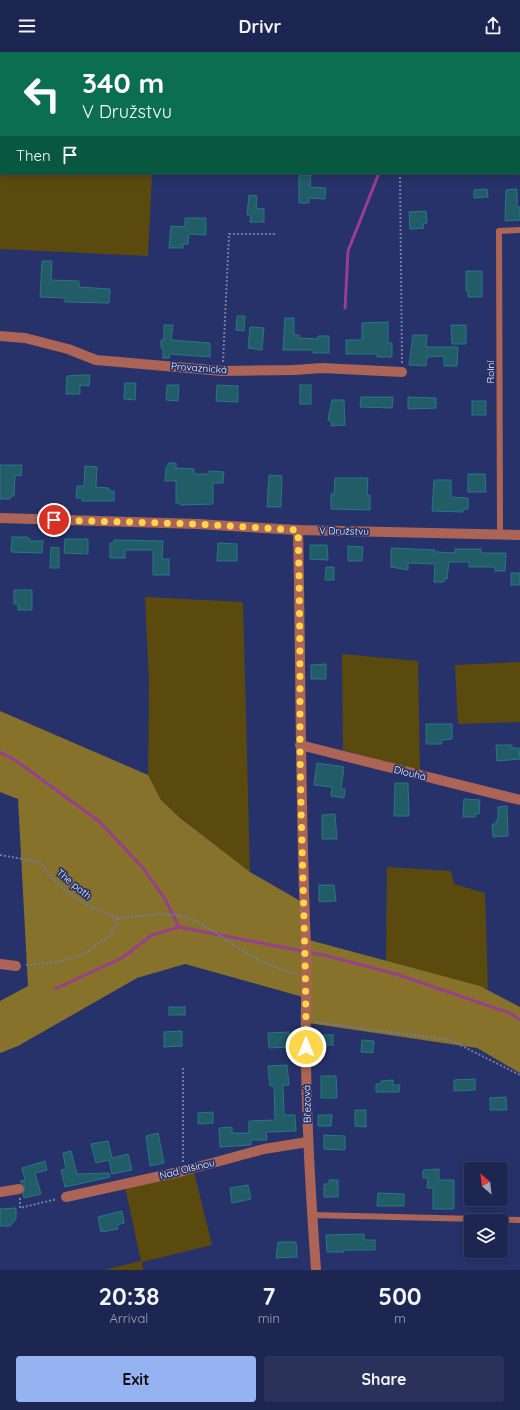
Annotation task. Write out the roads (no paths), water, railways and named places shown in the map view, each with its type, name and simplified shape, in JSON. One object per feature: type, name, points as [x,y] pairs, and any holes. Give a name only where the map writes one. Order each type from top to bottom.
[{"type":"street","name":"Provaznická","points":[[0,336],[25,338],[68,349],[96,360],[222,371],[322,368],[402,372]]},
{"type":"street","name":"V Družstvu","points":[[0,518],[197,524],[298,530],[520,535]]},
{"type":"street","name":"Březová","points":[[298,530],[302,692],[300,744],[306,946],[308,1142],[316,1270]]},
{"type":"street","name":"Dlouhá","points":[[300,744],[520,800]]},
{"type":"street","points":[[0,964],[16,966]]},
{"type":"street","name":"Nad Olšinou","points":[[66,1197],[183,1171],[264,1150],[308,1142]]},
{"type":"street","points":[[0,1192],[19,1189]]},
{"type":"lane","name":"Rolní","points":[[500,534],[499,231],[520,230]]},
{"type":"lane","points":[[312,1215],[520,1220]]},
{"type":"waterway","points":[[345,308],[348,251],[379,174]]},
{"type":"waterway","points":[[0,752],[15,760],[100,822],[143,868],[165,899],[179,927],[328,956],[396,974],[510,1013],[520,1020]]},
{"type":"waterway","points":[[55,989],[122,958],[152,935],[179,927]]}]
